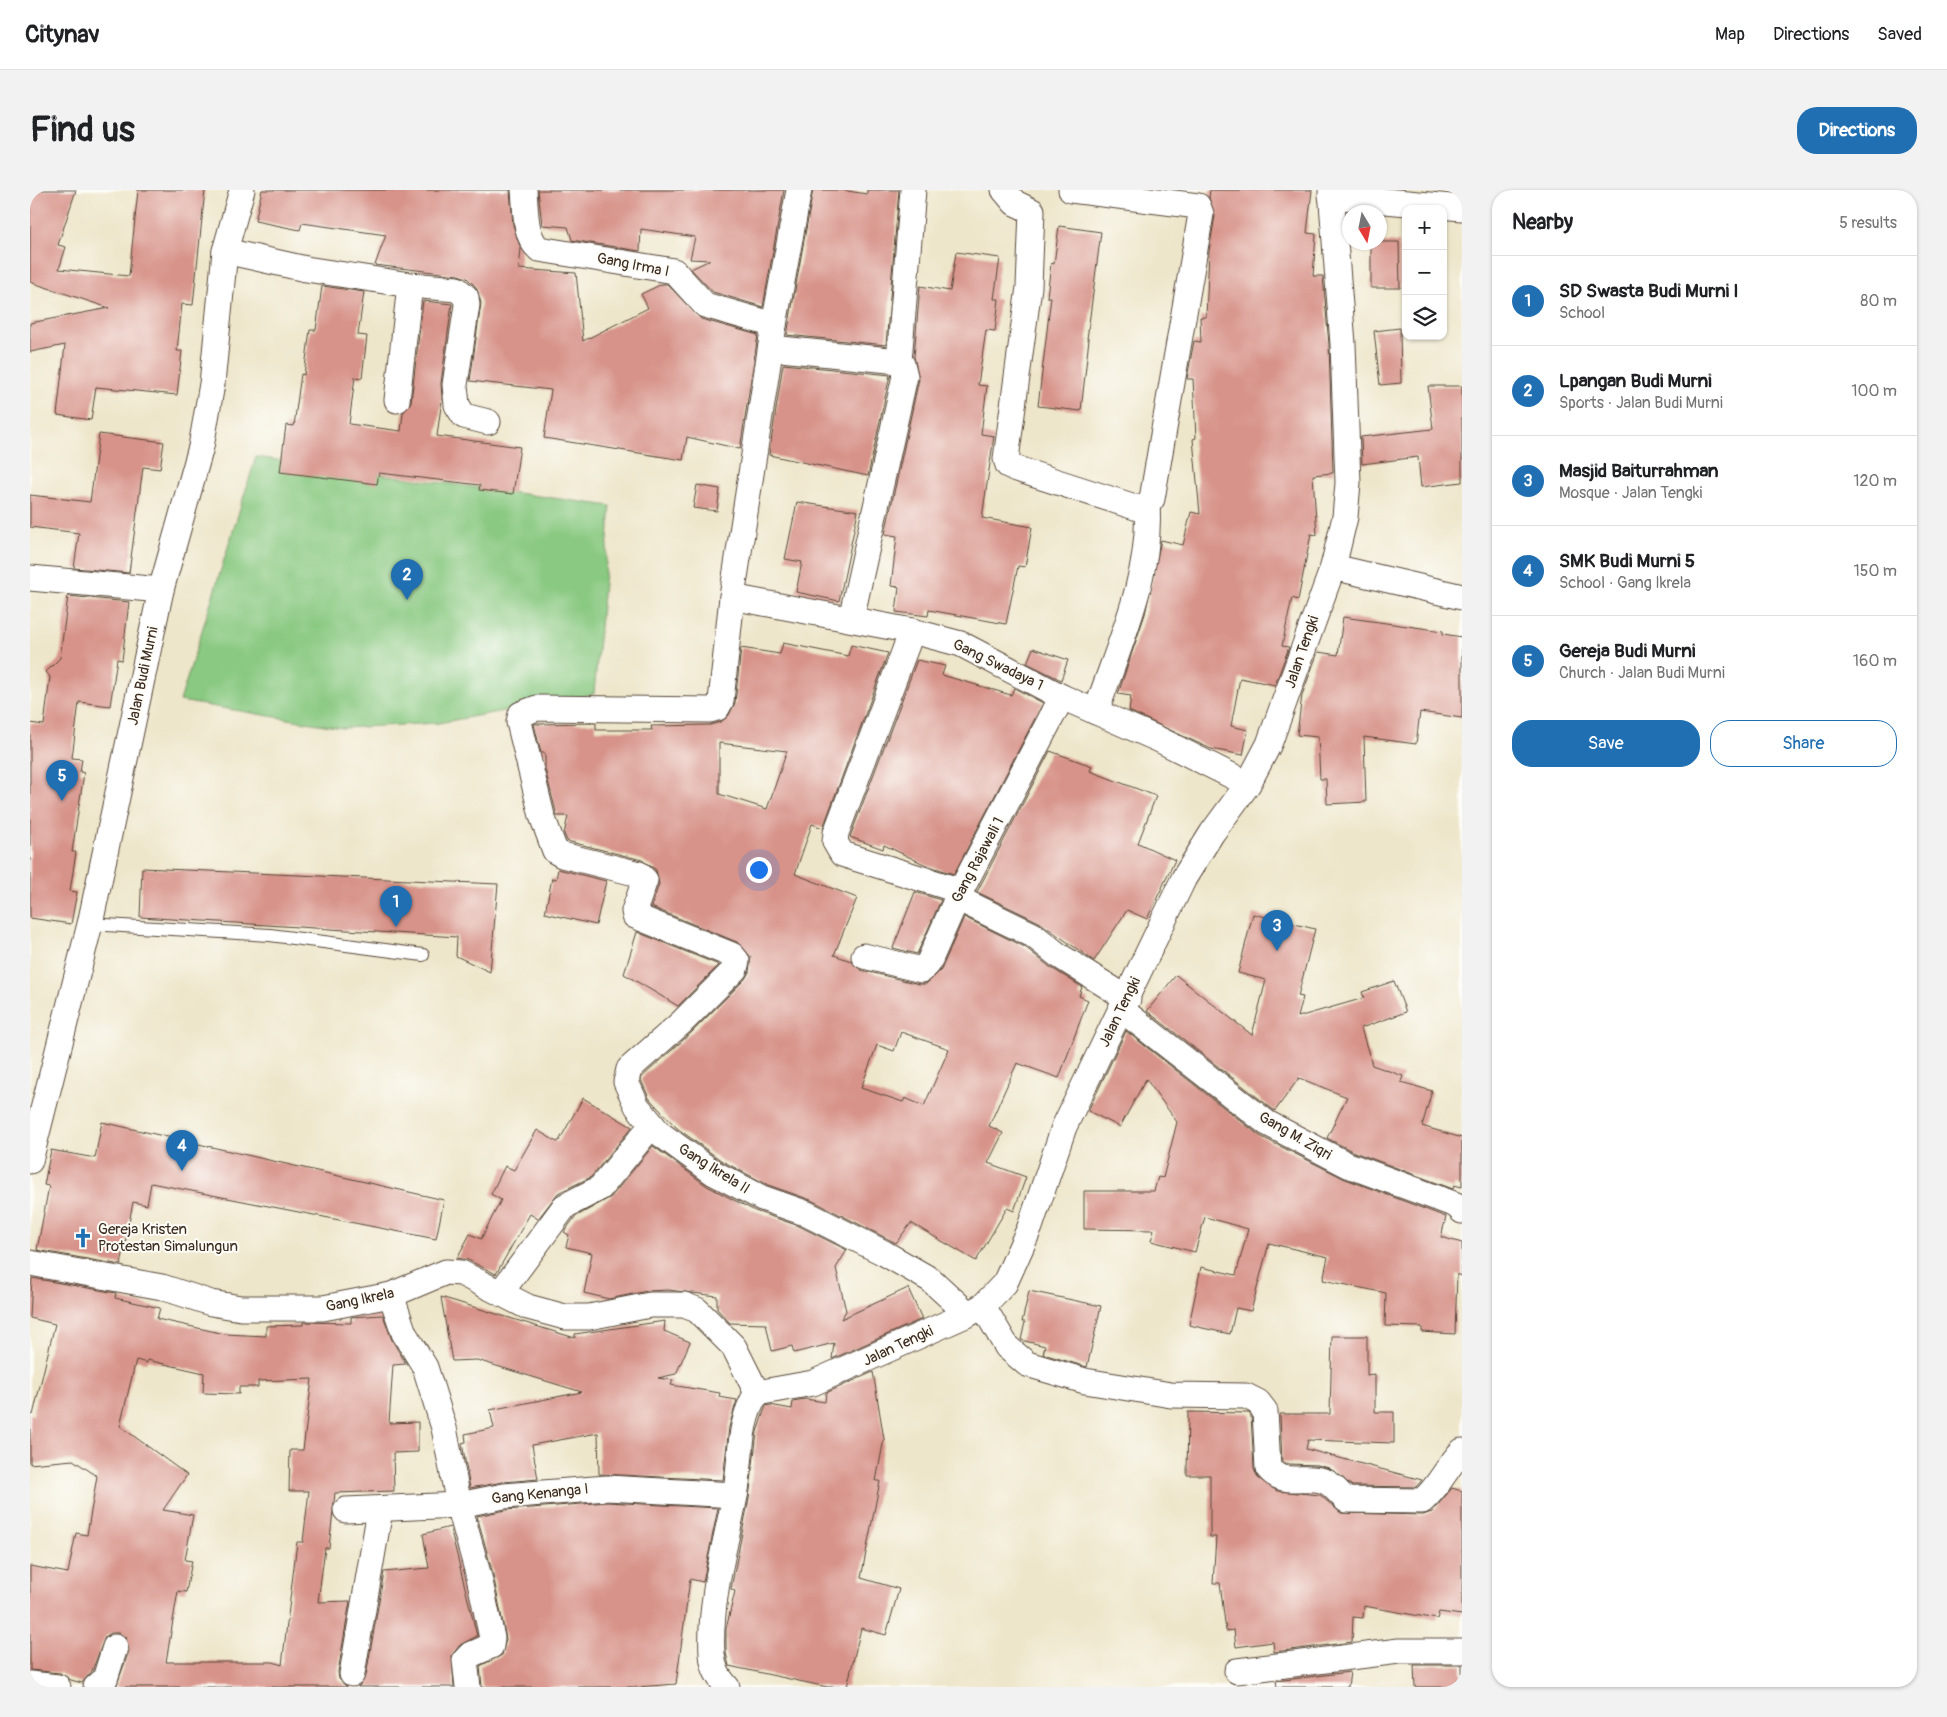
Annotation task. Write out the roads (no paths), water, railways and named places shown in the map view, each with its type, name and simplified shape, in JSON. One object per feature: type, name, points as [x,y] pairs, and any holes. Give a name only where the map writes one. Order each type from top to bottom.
[{"type":"street","name":"Jalan Budi Murni","points":[[30,1161],[90,924],[161,590],[201,447],[212,384],[224,251],[242,190]]},
{"type":"street","name":"Gang Irma I","points":[[524,190],[529,235],[532,243],[539,249],[674,272],[705,306],[773,336],[899,361]]},
{"type":"street","points":[[732,597],[773,336],[799,190]]},
{"type":"street","points":[[851,619],[905,376],[902,364],[899,361],[913,190]]},
{"type":"street","points":[[1004,190],[1015,203],[1034,209],[1029,287],[1006,459],[1008,465],[1138,508],[1147,505],[1152,498],[1201,214],[1198,206],[1071,190]]},
{"type":"street","points":[[1331,193],[1462,208]]},
{"type":"street","name":"Jalan Tengki","points":[[757,1393],[813,1383],[975,1310],[1005,1282],[1030,1227],[1064,1127],[1125,1004],[1184,878],[1212,833],[1248,784],[1272,735],[1333,567],[1345,516],[1348,483],[1343,344],[1331,193]]},
{"type":"street","points":[[224,251],[306,269],[462,291],[466,297],[467,305],[456,385],[457,405],[464,416],[488,422]]},
{"type":"street","points":[[397,400],[410,285]]},
{"type":"street","points":[[1096,712],[1136,594],[1149,529],[1147,505]]},
{"type":"street","points":[[1333,567],[1462,597]]},
{"type":"street","points":[[30,578],[161,590]]},
{"type":"street","name":"Gang Swadaya 1","points":[[732,597],[912,631],[961,644],[1062,697],[1160,740],[1248,784]]},
{"type":"street","name":"Gang Ikrela II","points":[[732,597],[728,650],[721,701],[717,708],[710,710],[537,708],[521,714],[519,722],[542,816],[555,851],[562,855],[640,874],[645,880],[634,911],[635,916],[732,955],[737,961],[735,969],[681,1023],[629,1069],[626,1082],[637,1106],[652,1125],[659,1133],[714,1172],[762,1198],[805,1213],[884,1253],[931,1280],[975,1310],[1007,1346],[1027,1364],[1085,1381],[1171,1396],[1246,1396],[1258,1402],[1265,1410],[1268,1468],[1274,1475],[1288,1480],[1325,1481],[1346,1500],[1422,1501],[1431,1494],[1450,1463],[1462,1451]]},
{"type":"street","name":"Gang M. Ziqri","points":[[912,631],[836,833],[835,842],[842,854],[959,895],[1033,935],[1125,1004],[1267,1123],[1348,1165],[1456,1205],[1462,1211]]},
{"type":"street","name":"Gang Rajawali 1","points":[[864,956],[922,970],[928,964],[959,895],[1062,697]]},
{"type":"street","points":[[501,1292],[565,1206],[600,1188],[652,1125]]},
{"type":"street","name":"Gang Ikrela","points":[[30,1263],[162,1287],[211,1303],[241,1308],[323,1308],[391,1295],[446,1272],[461,1273],[528,1307],[578,1318],[650,1305],[684,1305],[696,1310],[734,1346],[757,1393]]},
{"type":"street","points":[[391,1295],[404,1333],[425,1367],[444,1428],[460,1505],[479,1577],[492,1638],[491,1646],[470,1655],[465,1660],[468,1687]]},
{"type":"street","points":[[727,1687],[716,1675],[712,1654],[715,1600],[722,1548],[735,1495],[748,1408],[757,1393]]},
{"type":"street","name":"Gang Kenanga I","points":[[346,1510],[460,1505],[513,1495],[607,1488],[735,1495]]},
{"type":"street","points":[[352,1674],[380,1510]]},
{"type":"street","points":[[96,1687],[105,1679],[114,1647]]},
{"type":"street","points":[[1237,1671],[1399,1651],[1462,1652]]},
{"type":"street","points":[[30,1684],[58,1687]]},
{"type":"lane","points":[[90,924],[270,935],[422,955]]},
{"type":"place","name":"Lpangan Budi Murni","points":[[407,600]]},
{"type":"place","name":"Gereja Budi Murni","points":[[62,801]]},
{"type":"place","name":"SD Swasta Budi Murni I","points":[[396,927]]},
{"type":"place","name":"Masjid Baiturrahman","points":[[1277,951]]},
{"type":"place","name":"SMK Budi Murni 5","points":[[182,1171]]},
{"type":"place","name":"Gereja Kristen Protestan Simalungun","points":[[83,1238]]}]
